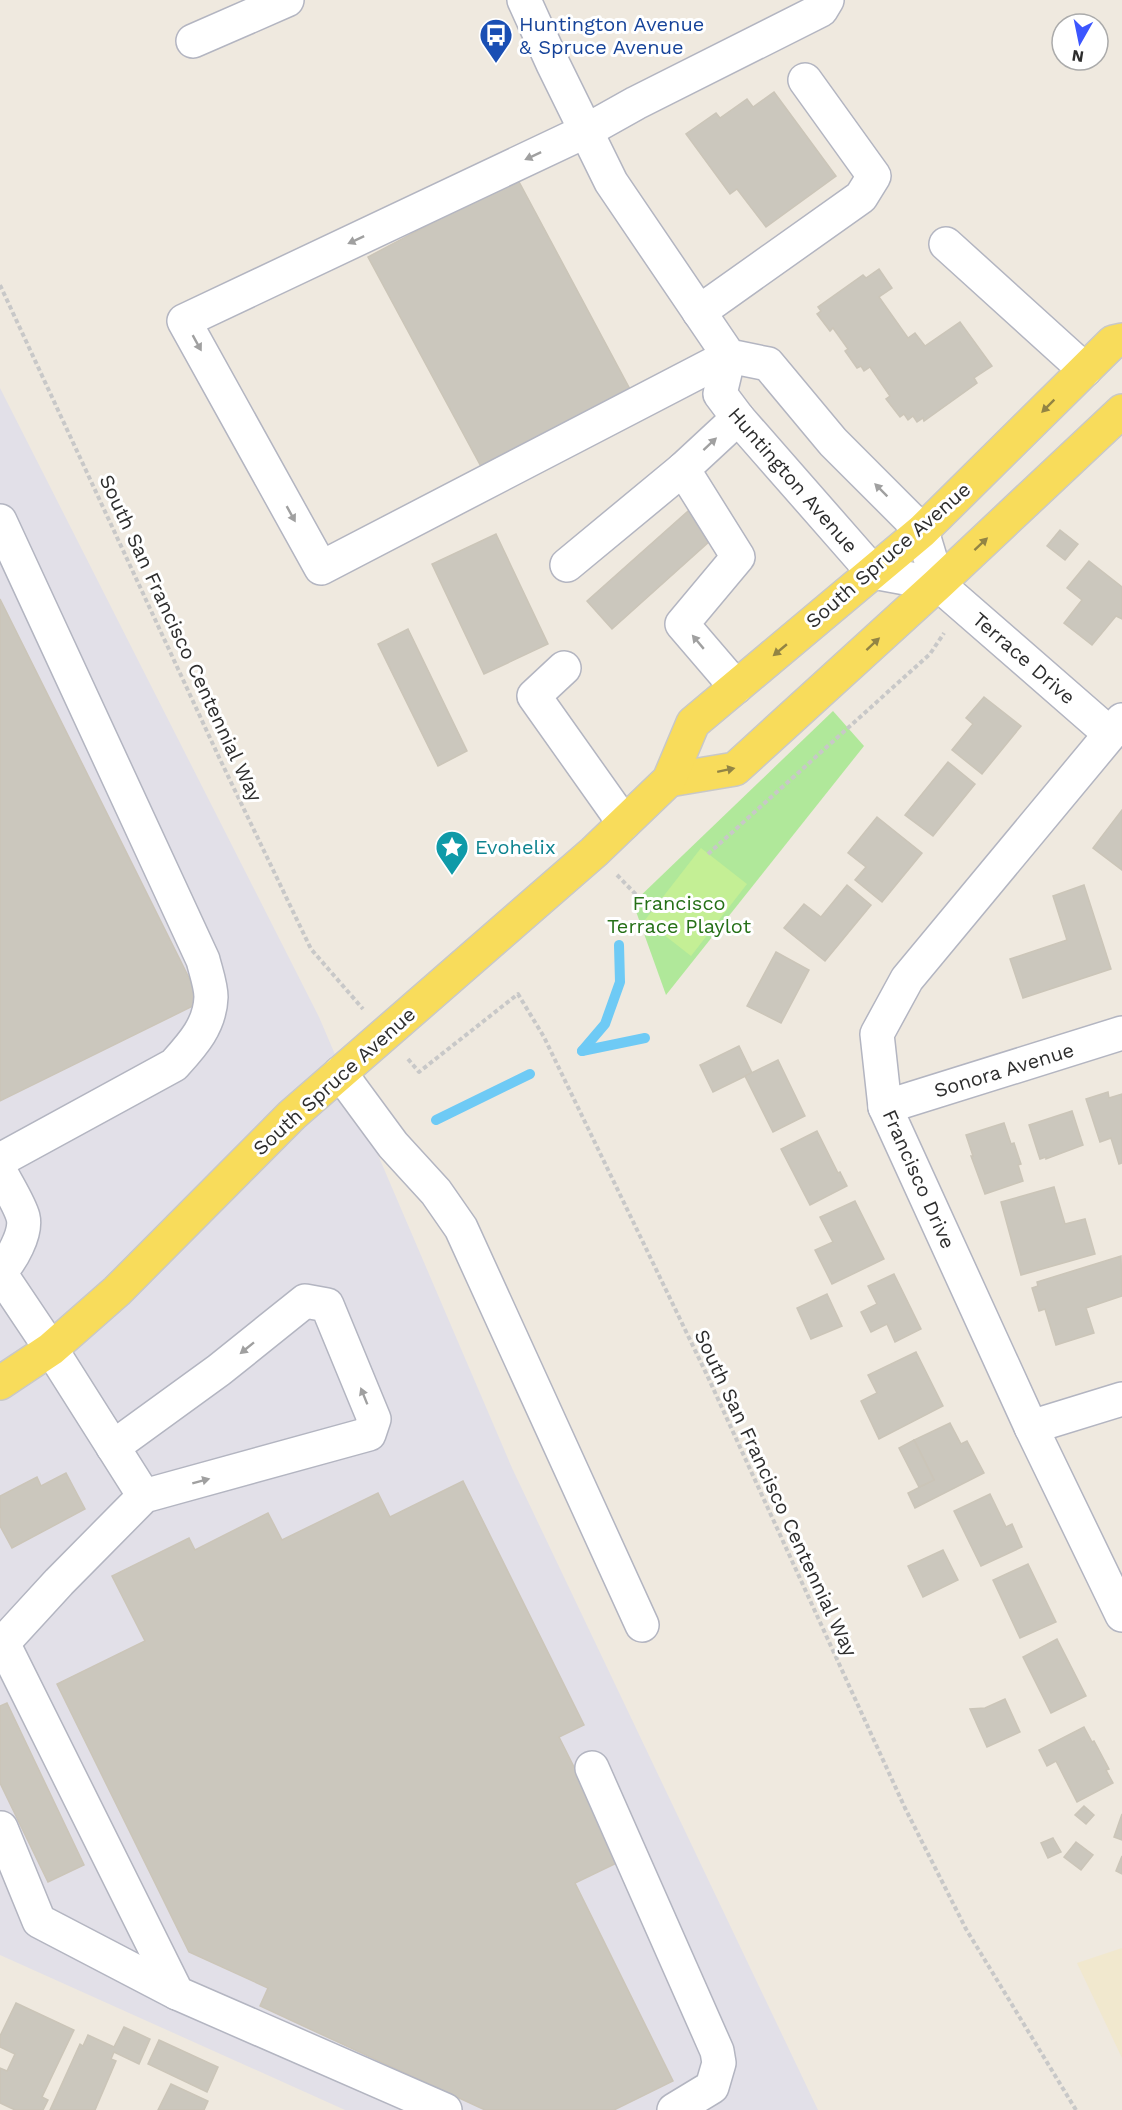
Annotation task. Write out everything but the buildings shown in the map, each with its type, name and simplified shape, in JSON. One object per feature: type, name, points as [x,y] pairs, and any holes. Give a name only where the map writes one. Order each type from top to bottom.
[{"type":"main road","name":"South Spruce Avenue","points":[[0,1383],[51,1348],[117,1291],[292,1115],[594,852],[669,780],[693,723],[922,531],[1113,342],[1122,340]]},
{"type":"main road","points":[[669,780],[735,769],[938,584],[1122,411]]},
{"type":"street","points":[[193,40],[287,0]]},
{"type":"street","points":[[524,0],[611,182],[729,356]]},
{"type":"street","points":[[827,0],[821,10],[636,103],[586,131],[184,321],[321,568],[729,356],[768,364],[833,442],[922,531],[938,584]]},
{"type":"street","points":[[699,312],[861,197],[874,176],[805,80]]},
{"type":"street","points":[[946,244],[1085,369]]},
{"type":"street","name":"Huntington Avenue","points":[[729,356],[720,394],[738,418],[873,572],[938,584]]},
{"type":"street","points":[[567,565],[683,469],[738,418]]},
{"type":"street","points":[[683,469],[738,557],[682,624],[736,687]]},
{"type":"street","points":[[0,521],[203,960],[211,995],[208,1018],[196,1041],[174,1065],[0,1160]]},
{"type":"street","name":"Terrace Drive","points":[[938,584],[1116,726]]},
{"type":"street","points":[[564,668],[534,696],[624,823]]},
{"type":"street","name":"Francisco Drive","points":[[1116,726],[906,979],[877,1034],[885,1107],[1030,1427],[1122,1615]]},
{"type":"street","name":"Sonora Avenue","points":[[885,1107],[1122,1033]]},
{"type":"street","points":[[340,1073],[393,1145],[436,1192],[461,1228],[642,1625]]},
{"type":"street","points":[[0,1171],[24,1219],[19,1242],[10,1262],[0,1272],[51,1348],[144,1496]]},
{"type":"street","points":[[113,1447],[219,1370],[305,1301],[327,1305],[374,1419],[369,1434],[144,1496],[1,1641],[177,1993]]},
{"type":"street","points":[[1030,1427],[1122,1399]]},
{"type":"street","points":[[591,1768],[717,2051],[719,2063],[712,2087],[674,2110]]},
{"type":"street","points":[[0,1828],[39,1922],[177,1993],[445,2110]]},
{"type":"path","name":"South San Francisco Centennial Way","points":[[0,285],[217,753],[311,949],[350,995]]},
{"type":"path","points":[[708,854],[930,654],[946,630]]},
{"type":"path","points":[[594,852],[652,911]]},
{"type":"path","name":"South San Francisco Centennial Way","points":[[419,1072],[518,994],[544,1037],[707,1375],[915,1829],[966,1929],[1076,2110]]},
{"type":"shaded area","points":[[0,388],[319,1017],[512,1468],[818,2110],[345,2110],[0,1955]]},
{"type":"shaded area","points":[[1122,1948],[1122,2058],[1077,1963]]},
{"type":"green space","name":"Francisco Terrace Playlot","points":[[833,711],[864,746],[666,995],[633,903]]},
{"type":"green space","points":[[701,848],[747,884],[691,956],[645,920]]},
{"type":"waterway","points":[[582,1051],[605,1024],[620,982],[619,945]]},
{"type":"waterway","points":[[582,1051],[645,1038]]},
{"type":"waterway","points":[[436,1120],[530,1074]]},
{"type":"place","name":"Huntington Avenue & Spruce Avenue","points":[[496,64]]},
{"type":"place","name":"Evohelix","points":[[452,876]]}]
